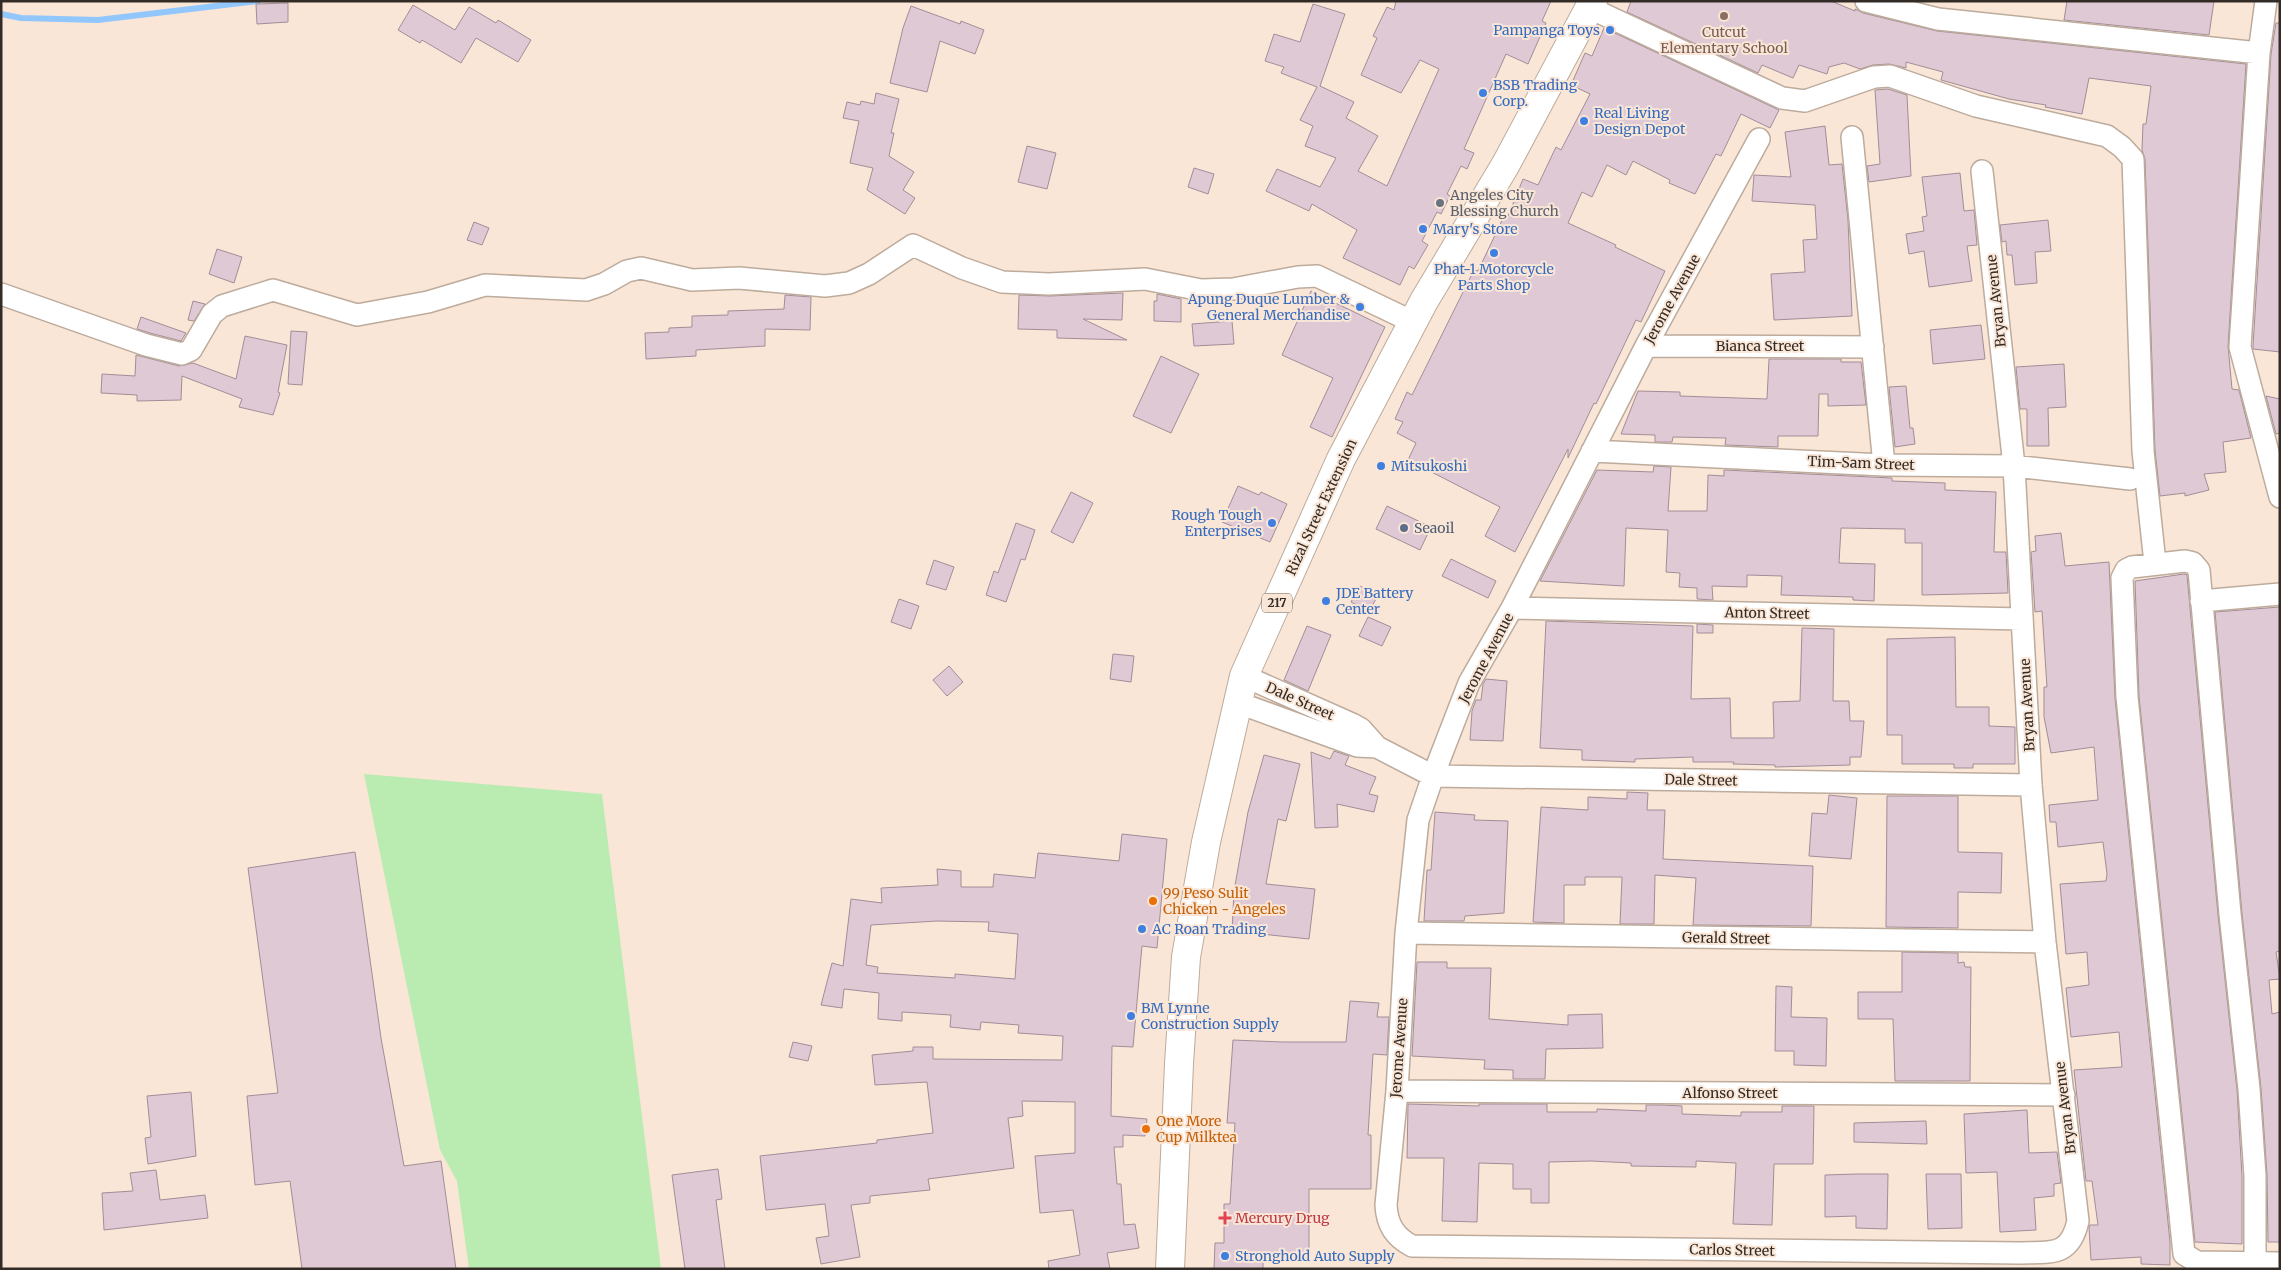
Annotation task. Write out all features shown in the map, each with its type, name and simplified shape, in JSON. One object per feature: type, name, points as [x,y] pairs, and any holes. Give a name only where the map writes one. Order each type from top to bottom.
[{"type":"main road","name":"Rizal Street Extension","points":[[1170,1269],[1179,1064],[1186,957],[1206,842],[1236,702],[1244,676],[1342,459],[1413,322],[1506,164],[1591,5]]},
{"type":"street","points":[[1866,1],[1938,19],[2259,53]]},
{"type":"street","points":[[2266,1],[2259,53],[2240,347],[2280,497]]},
{"type":"street","points":[[1591,5],[1782,98],[1805,101],[1874,77],[1890,76],[1976,106],[2107,136],[2122,147],[2133,159],[2143,451],[2155,564]]},
{"type":"street","points":[[1852,137],[1884,465]]},
{"type":"street","name":"Jerome Avenue","points":[[1391,1228],[1386,1218],[1386,1205],[1397,1091],[1406,933],[1418,820],[1469,683],[1512,608],[1646,346],[1759,139]]},
{"type":"street","name":"Bryan Avenue","points":[[1982,171],[2014,466],[2031,785],[2045,942],[2078,1221],[2073,1237]]},
{"type":"street","points":[[1,294],[146,345],[182,354],[191,350],[212,314],[222,306],[273,290],[357,314],[428,302],[485,285],[586,290],[604,284],[627,271],[641,268],[692,280],[740,278],[825,286],[849,283],[869,274],[913,245],[962,268],[1002,282],[1049,284],[1145,279],[1201,290],[1233,288],[1298,277],[1317,276],[1413,322]]},
{"type":"street","name":"Bianca Street","points":[[1646,346],[1873,347]]},
{"type":"street","name":"Tim-Sam Street","points":[[1592,451],[1884,465],[2014,466],[2130,479]]},
{"type":"street","points":[[2255,1262],[2255,1176],[2249,1089],[2230,914],[2199,570],[2193,562],[2185,561],[2132,567],[2126,570],[2122,578],[2127,697],[2184,1254],[2197,1262],[2280,1263]]},
{"type":"street","points":[[2201,601],[2280,594]]},
{"type":"street","name":"Anton Street","points":[[1512,608],[2022,619]]},
{"type":"street","name":"Dale Street","points":[[1244,676],[1361,729],[1377,747],[1433,776],[2031,785]]},
{"type":"street","points":[[1280,718],[1290,696]]},
{"type":"street","name":"Dale Street","points":[[1236,702],[1357,746],[1377,747]]},
{"type":"street","name":"Gerald Street","points":[[1406,933],[2045,942]]},
{"type":"street","name":"Alfonso Street","points":[[1397,1091],[2064,1094]]},
{"type":"street","name":"Carlos Street","points":[[1391,1228],[1398,1237],[1412,1246],[1442,1247],[2058,1252],[2067,1246],[2073,1237]]},
{"type":"green space","points":[[364,774],[602,794],[661,1269],[469,1269],[457,1181],[440,1150]]},
{"type":"building","points":[[1396,1],[1551,1],[1542,21],[1546,23],[1528,64],[1506,54],[1464,149],[1474,153],[1467,169],[1461,166],[1447,194],[1450,196],[1441,214],[1437,212],[1422,241],[1428,245],[1414,269],[1409,266],[1400,285],[1343,258],[1357,230],[1312,204],[1309,211],[1266,191],[1277,169],[1320,187],[1336,158],[1305,146],[1313,126],[1300,120],[1317,87],[1281,73],[1284,67],[1265,61],[1274,34],[1300,42],[1313,4],[1345,14],[1320,86],[1354,102],[1346,118],[1378,136],[1358,171],[1387,186],[1439,69],[1420,60],[1401,93],[1361,75],[1377,38],[1373,36],[1387,7],[1394,10]]},
{"type":"building","points":[[1631,1],[1831,1],[1855,11],[1855,9],[1863,13],[1937,31],[2246,64],[2228,346],[2232,389],[2239,390],[2251,438],[2223,442],[2226,472],[2204,474],[2209,490],[2185,496],[2185,493],[2160,496],[2155,450],[2145,159],[2142,150],[2143,124],[2146,124],[2151,86],[2089,78],[2082,114],[2045,107],[2046,105],[2009,99],[1941,80],[1943,72],[1906,62],[1906,68],[1889,64],[1873,65],[1860,69],[1844,63],[1829,67],[1827,74],[1799,65],[1793,78],[1762,65],[1758,73],[1627,12]]},
{"type":"building","points":[[2067,1],[2214,1],[2209,35],[2064,20]]},
{"type":"building","points":[[288,3],[288,22],[257,24],[256,4]]},
{"type":"building","points":[[413,5],[455,30],[469,7],[496,23],[498,20],[531,40],[518,62],[476,38],[461,63],[422,40],[420,43],[398,30]]},
{"type":"building","points":[[911,6],[960,24],[961,21],[984,30],[975,54],[940,41],[927,92],[890,83],[903,28]]},
{"type":"building","points":[[2276,23],[2280,23],[2280,352],[2253,349],[2271,54]]},
{"type":"building","points":[[1604,28],[1779,110],[1770,128],[1741,114],[1721,156],[1716,154],[1695,194],[1669,183],[1670,180],[1633,161],[1626,175],[1607,165],[1592,197],[1582,192],[1568,223],[1616,245],[1615,247],[1665,271],[1641,322],[1636,320],[1568,458],[1568,449],[1515,552],[1485,536],[1500,507],[1408,460],[1416,443],[1397,433],[1403,422],[1395,419],[1407,392],[1412,395],[1474,270],[1478,271],[1505,214],[1508,216],[1523,179],[1538,185],[1556,147],[1561,150],[1590,94],[1571,85],[1585,53],[1592,56]]},
{"type":"building","points":[[1888,89],[1907,95],[1911,176],[1869,182],[1867,166],[1880,164],[1875,90]]},
{"type":"building","points":[[876,93],[899,99],[891,133],[894,133],[889,156],[914,172],[903,190],[915,198],[905,214],[867,190],[873,168],[850,163],[859,121],[843,118],[847,102],[860,105],[861,101],[874,104]]},
{"type":"building","points":[[1825,126],[1829,165],[1842,164],[1848,220],[1852,316],[1774,320],[1771,274],[1805,272],[1803,240],[1817,239],[1815,205],[1752,201],[1754,175],[1791,177],[1785,132]]},
{"type":"building","points":[[1027,146],[1056,153],[1047,189],[1018,182]]},
{"type":"building","points":[[1194,168],[1214,174],[1208,194],[1188,187]]},
{"type":"building","points":[[1960,173],[1964,211],[1974,210],[1977,245],[1967,246],[1972,281],[1929,287],[1924,251],[1909,254],[1906,234],[1924,231],[1922,217],[1927,216],[1922,177]]},
{"type":"building","points":[[2048,220],[2051,251],[2035,252],[2037,283],[2015,285],[2012,255],[2007,255],[2006,241],[2002,242],[2000,225]]},
{"type":"building","points":[[474,222],[489,228],[482,245],[467,240]]},
{"type":"building","points":[[217,249],[242,257],[234,283],[209,274]]},
{"type":"building","points":[[1311,291],[1385,327],[1332,437],[1310,427],[1333,378],[1282,355]]},
{"type":"building","points":[[1123,293],[1122,320],[1083,319],[1127,340],[1057,338],[1057,330],[1018,329],[1019,295],[1050,296]]},
{"type":"building","points":[[1157,294],[1181,299],[1181,322],[1154,321],[1154,301],[1157,301]]},
{"type":"building","points":[[785,295],[811,297],[810,330],[765,329],[765,346],[696,350],[696,356],[646,359],[645,333],[669,332],[669,328],[692,327],[692,316],[728,315],[728,311],[784,309]]},
{"type":"building","points":[[193,301],[205,304],[194,321],[188,320]]},
{"type":"building","points":[[141,317],[186,333],[181,341],[137,329]]},
{"type":"building","points":[[1232,321],[1234,344],[1194,346],[1192,324]]},
{"type":"building","points":[[1981,325],[1985,359],[1933,364],[1930,330]]},
{"type":"building","points":[[291,331],[307,332],[302,385],[288,384]]},
{"type":"building","points":[[245,336],[287,345],[278,392],[280,393],[273,415],[239,407],[242,399],[182,376],[181,400],[137,401],[137,395],[101,393],[102,374],[135,376],[136,355],[179,366],[193,363],[236,379]]},
{"type":"building","points":[[1161,356],[1199,374],[1171,433],[1133,416]]},
{"type":"building","points":[[1769,359],[1841,359],[1841,362],[1861,362],[1866,405],[1828,406],[1828,394],[1819,394],[1818,436],[1778,436],[1778,447],[1725,445],[1726,438],[1673,437],[1672,442],[1655,442],[1655,435],[1621,434],[1638,391],[1680,392],[1680,396],[1767,399]]},
{"type":"building","points":[[2064,364],[2066,407],[2048,408],[2049,446],[2027,446],[2027,409],[2020,409],[2016,367]]},
{"type":"building","points":[[1906,386],[1910,428],[1913,428],[1915,444],[1895,447],[1889,387]]},
{"type":"building","points":[[2266,396],[2280,399],[2280,433],[2276,434]]},
{"type":"building","points":[[1654,466],[1671,467],[1668,511],[1707,511],[1708,475],[1724,476],[1724,470],[1892,478],[1892,481],[1945,483],[1945,490],[1996,492],[1994,552],[2006,552],[2008,593],[1922,595],[1922,543],[1905,543],[1905,529],[1841,528],[1839,563],[1875,564],[1874,601],[1853,600],[1853,597],[1781,595],[1782,576],[1747,575],[1747,587],[1712,586],[1713,600],[1697,599],[1697,588],[1679,587],[1680,573],[1666,572],[1668,530],[1626,528],[1624,586],[1540,581],[1597,470],[1653,472]]},
{"type":"building","points":[[1238,486],[1259,495],[1261,492],[1287,504],[1270,542],[1222,522]]},
{"type":"building","points":[[1071,492],[1093,503],[1073,543],[1051,532]]},
{"type":"building","name":"Seaoil","points":[[1387,506],[1431,527],[1420,550],[1376,529]]},
{"type":"building","points":[[1016,523],[1035,530],[1025,560],[1021,559],[1006,602],[986,595],[994,571],[998,573]]},
{"type":"building","points":[[2061,533],[2065,566],[2109,562],[2115,698],[2170,1242],[2170,1265],[2141,1264],[2141,1257],[2091,1260],[2089,1228],[2090,1225],[2098,1225],[2092,1181],[2086,1181],[2074,1070],[2122,1067],[2119,1032],[2071,1037],[2066,988],[2089,985],[2087,952],[2066,954],[2060,884],[2106,881],[2107,874],[2103,842],[2058,847],[2056,822],[2050,822],[2049,805],[2098,800],[2094,747],[2051,753],[2044,717],[2044,687],[2047,687],[2042,611],[2035,612],[2031,552],[2036,551],[2035,536]]},
{"type":"building","points":[[1451,559],[1496,581],[1488,598],[1442,576]]},
{"type":"building","points":[[934,560],[954,567],[946,590],[926,584]]},
{"type":"building","points":[[2187,575],[2218,915],[2237,1090],[2242,1176],[2242,1244],[2195,1242],[2139,696],[2135,581]]},
{"type":"building","points":[[1360,586],[1378,595],[1369,612],[1351,602]]},
{"type":"building","points":[[899,599],[919,606],[911,629],[891,622]]},
{"type":"building","points":[[2280,607],[2280,951],[2276,952],[2280,979],[2269,980],[2272,1014],[2280,1012],[2280,1242],[2268,1242],[2267,1175],[2261,1088],[2242,913],[2215,612]]},
{"type":"building","points":[[1368,617],[1391,627],[1382,646],[1359,636]]},
{"type":"building","points":[[1546,621],[1693,626],[1691,699],[1730,698],[1731,738],[1774,738],[1773,702],[1800,701],[1802,628],[1834,629],[1833,701],[1849,701],[1850,721],[1864,721],[1861,757],[1850,757],[1850,765],[1775,767],[1775,765],[1733,764],[1734,762],[1693,762],[1693,757],[1635,759],[1635,762],[1582,760],[1582,750],[1540,748]]},
{"type":"building","points":[[1697,624],[1713,625],[1713,633],[1697,633]]},
{"type":"building","points":[[1307,626],[1331,635],[1308,691],[1284,680]]},
{"type":"building","points":[[1955,637],[1956,707],[1989,707],[1989,726],[2015,727],[2015,764],[1973,764],[1973,768],[1954,768],[1954,764],[1902,764],[1902,735],[1887,735],[1887,639]]},
{"type":"building","points":[[1113,654],[1134,656],[1131,682],[1110,679]]},
{"type":"building","points":[[949,666],[963,682],[947,696],[933,680]]},
{"type":"building","points":[[1486,679],[1507,681],[1503,741],[1470,740],[1472,711],[1476,700],[1481,700],[1483,684]]},
{"type":"building","points":[[1334,751],[1349,756],[1345,765],[1376,777],[1369,794],[1378,796],[1374,812],[1337,804],[1338,827],[1315,828],[1311,752],[1330,759]]},
{"type":"building","points":[[1264,755],[1300,764],[1286,821],[1278,819],[1266,884],[1315,889],[1309,939],[1232,931],[1234,891],[1248,812]]},
{"type":"building","points":[[1627,792],[1648,793],[1647,810],[1665,810],[1663,859],[1813,866],[1811,926],[1693,925],[1696,878],[1655,875],[1654,924],[1620,924],[1622,877],[1585,877],[1585,885],[1564,885],[1564,923],[1533,922],[1541,807],[1588,810],[1588,797],[1627,799]]},
{"type":"building","points":[[1829,795],[1857,798],[1851,859],[1809,856],[1812,813],[1827,814]]},
{"type":"building","points":[[1887,796],[1958,796],[1958,852],[2002,853],[2001,893],[1958,892],[1958,928],[1886,927]]},
{"type":"building","points":[[1435,812],[1475,815],[1474,820],[1508,821],[1504,913],[1465,916],[1464,921],[1424,921],[1427,870],[1431,870]]},
{"type":"building","points":[[1122,834],[1167,839],[1157,948],[1142,946],[1133,1047],[1112,1046],[1111,1116],[1147,1119],[1145,1136],[1123,1135],[1123,1147],[1114,1147],[1117,1184],[1121,1184],[1124,1225],[1135,1224],[1139,1248],[1107,1253],[1110,1269],[1049,1269],[1048,1261],[1080,1255],[1073,1210],[1040,1213],[1035,1156],[1075,1153],[1075,1102],[1022,1101],[1023,1116],[1008,1118],[1014,1168],[928,1179],[930,1190],[870,1196],[870,1203],[851,1205],[860,1257],[821,1264],[816,1238],[829,1236],[825,1204],[766,1210],[760,1156],[877,1143],[877,1140],[933,1133],[927,1082],[875,1085],[872,1055],[913,1051],[913,1047],[933,1047],[933,1059],[1062,1060],[1063,1036],[1018,1033],[1019,1025],[981,1022],[980,1030],[950,1027],[951,1015],[902,1012],[902,1021],[878,1019],[879,993],[844,989],[842,1008],[821,1005],[832,963],[843,966],[851,899],[882,903],[881,888],[938,885],[937,869],[961,871],[961,887],[993,887],[994,874],[1035,878],[1038,853],[1119,861]],"holes":[[[937,921],[989,922],[988,931],[1018,934],[1015,979],[955,974],[955,978],[877,973],[878,967],[866,965],[871,925]]]},
{"type":"building","points":[[355,852],[381,1038],[404,1166],[441,1161],[456,1269],[302,1269],[290,1181],[255,1185],[247,1096],[278,1093],[248,868]]},
{"type":"building","points":[[1902,952],[1958,953],[1958,963],[1964,962],[1965,967],[1971,967],[1970,1081],[1895,1081],[1893,1019],[1858,1019],[1858,992],[1902,992]]},
{"type":"building","points":[[1417,962],[1447,962],[1447,968],[1491,968],[1489,1019],[1568,1025],[1568,1015],[1602,1014],[1603,1048],[1546,1049],[1545,1079],[1513,1079],[1513,1070],[1484,1069],[1485,1060],[1412,1056]]},
{"type":"building","points":[[1776,986],[1792,987],[1791,1017],[1827,1018],[1826,1066],[1794,1065],[1794,1051],[1775,1051]]},
{"type":"building","points":[[1350,1001],[1379,1003],[1377,1017],[1389,1017],[1387,1055],[1373,1054],[1368,1135],[1371,1135],[1371,1189],[1309,1189],[1309,1259],[1263,1259],[1263,1269],[1214,1269],[1215,1243],[1224,1243],[1224,1204],[1230,1204],[1235,1123],[1227,1123],[1233,1040],[1346,1042]]},
{"type":"building","points":[[793,1042],[812,1046],[808,1061],[789,1057]]},
{"type":"building","points":[[191,1092],[196,1156],[148,1164],[145,1138],[151,1137],[147,1096]]},
{"type":"building","points":[[1408,1104],[1479,1106],[1479,1104],[1547,1104],[1547,1112],[1597,1112],[1597,1109],[1646,1111],[1646,1105],[1662,1105],[1682,1106],[1682,1114],[1741,1116],[1741,1112],[1782,1112],[1782,1106],[1814,1106],[1813,1164],[1774,1164],[1772,1225],[1733,1224],[1736,1163],[1696,1161],[1696,1167],[1631,1166],[1631,1163],[1591,1161],[1549,1162],[1549,1203],[1531,1203],[1531,1189],[1513,1189],[1513,1164],[1479,1163],[1477,1222],[1442,1221],[1444,1158],[1407,1158]]},
{"type":"building","points":[[2027,1110],[2029,1153],[2057,1152],[2061,1183],[2054,1184],[2054,1196],[2034,1198],[2036,1230],[2000,1232],[1997,1172],[1966,1173],[1964,1114]]},
{"type":"building","points":[[1926,1121],[1927,1144],[1854,1142],[1854,1123]]},
{"type":"building","points":[[718,1169],[722,1199],[716,1200],[725,1269],[685,1269],[672,1175]]},
{"type":"building","points":[[156,1170],[160,1200],[205,1195],[208,1218],[104,1230],[102,1193],[133,1191],[130,1173]]},
{"type":"building","points":[[1888,1174],[1887,1229],[1856,1228],[1856,1216],[1825,1217],[1825,1175]]},
{"type":"building","points":[[1926,1174],[1961,1174],[1962,1228],[1928,1229]]},
{"type":"waterway","points":[[1,14],[21,18],[98,20],[258,1]]},
{"type":"place","name":"Cutcut Elementary School","points":[[1724,16]]},
{"type":"place","name":"Pampanga Toys","points":[[1610,30]]},
{"type":"place","name":"BSB Trading Corp.","points":[[1483,93]]},
{"type":"place","name":"Real Living Design Depot","points":[[1584,121]]},
{"type":"place","name":"Angeles City Blessing Church","points":[[1440,203]]},
{"type":"place","name":"Mary's Store","points":[[1423,229]]},
{"type":"place","name":"Phat-1 Motorcycle Parts Shop","points":[[1494,253]]},
{"type":"place","name":"Apung Duque Lumber & General Merchandise","points":[[1360,307]]},
{"type":"place","name":"Mitsukoshi","points":[[1381,466]]},
{"type":"place","name":"Rough Tough Enterprises","points":[[1272,523]]},
{"type":"place","name":"Seaoil","points":[[1404,528]]},
{"type":"place","name":"JDE Battery Center","points":[[1326,601]]},
{"type":"place","name":"99 Peso Sulit Chicken - Angeles","points":[[1153,901]]},
{"type":"place","name":"AC Roan Trading","points":[[1142,929]]},
{"type":"place","name":"BM Lynne Construction Supply","points":[[1131,1016]]},
{"type":"place","name":"One More Cup Milktea","points":[[1146,1129]]},
{"type":"place","name":"Mercury Drug","points":[[1225,1218]]},
{"type":"place","name":"Stronghold Auto Supply","points":[[1225,1256]]}]
